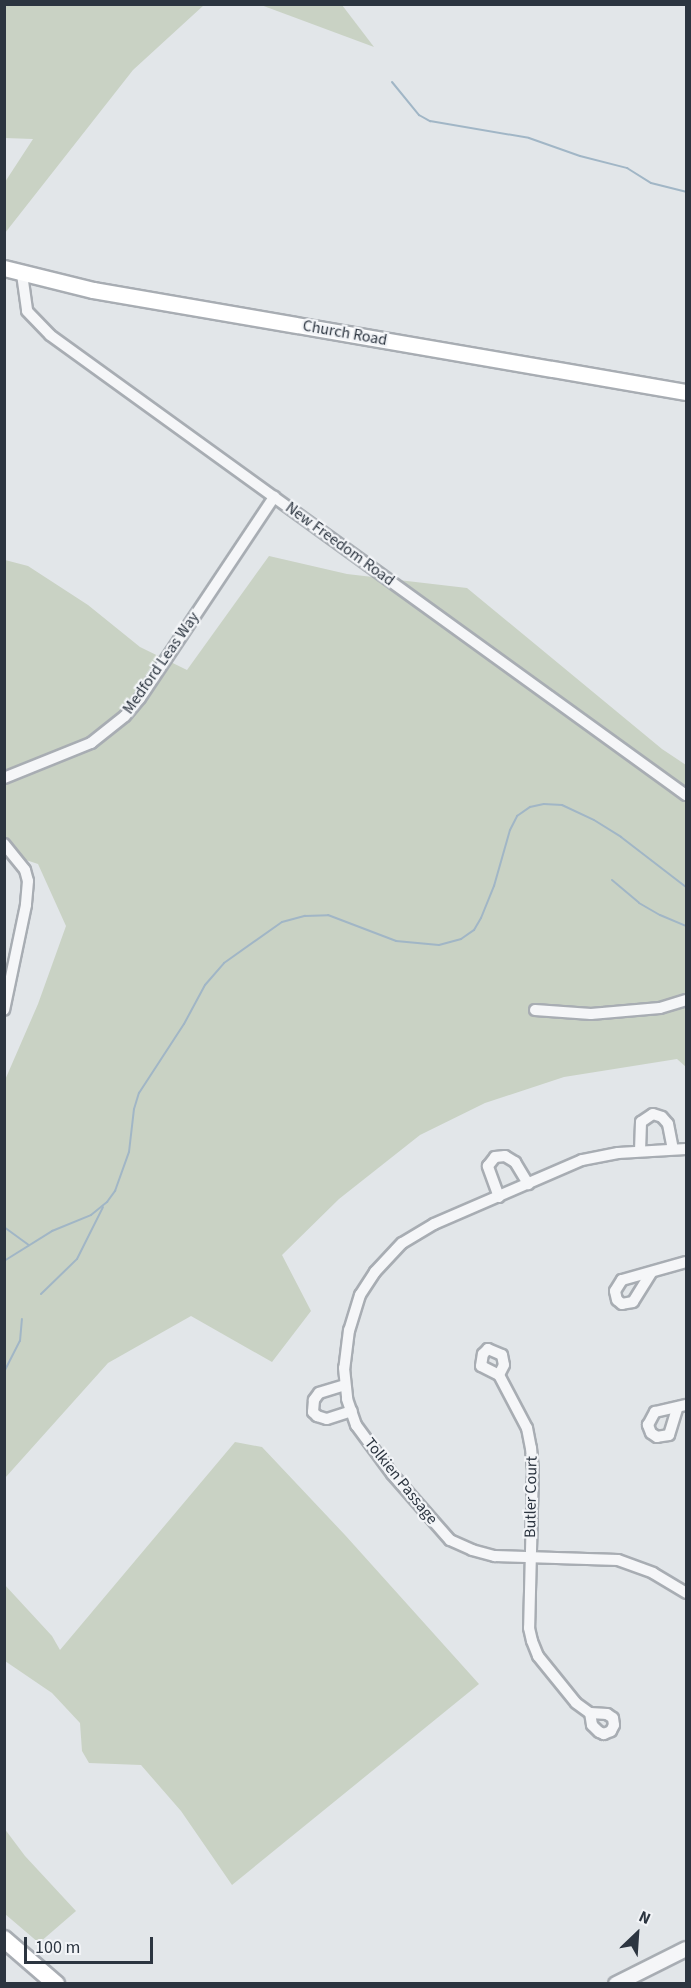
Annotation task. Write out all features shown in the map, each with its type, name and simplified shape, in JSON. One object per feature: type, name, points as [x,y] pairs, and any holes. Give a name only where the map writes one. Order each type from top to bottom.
[{"type":"highway","points":[[4,1939],[51,1982]]},
{"type":"main road","name":"Church Road","points":[[4,268],[93,290],[687,392]]},
{"type":"street","name":"New Freedom Road","points":[[22,274],[27,311],[40,327],[687,795]]},
{"type":"street","name":"Medford Leas Way","points":[[4,778],[91,743],[125,716],[140,698],[274,497]]},
{"type":"street","points":[[4,844],[25,870],[28,881],[26,904],[4,1010]]},
{"type":"street","points":[[535,1010],[591,1014],[660,1008],[687,1000]]},
{"type":"street","points":[[640,1151],[641,1122],[653,1114],[662,1117],[668,1124],[673,1149]]},
{"type":"street","name":"Tolkien Passage","points":[[687,1149],[640,1151],[582,1160],[423,1230],[402,1243],[382,1262],[364,1288],[352,1318],[345,1354],[345,1385],[356,1425],[386,1467],[450,1540],[483,1553],[514,1557],[530,1555],[618,1560],[653,1573],[687,1593]]},
{"type":"street","points":[[498,1197],[488,1166],[495,1156],[506,1156],[515,1162],[528,1184]]},
{"type":"street","points":[[651,1273],[687,1262]]},
{"type":"street","name":"Butler Court","points":[[499,1375],[526,1428],[531,1448],[533,1469],[529,1628],[532,1641],[538,1656],[559,1684],[590,1713]]},
{"type":"street","points":[[345,1385],[325,1389],[319,1393],[314,1400],[314,1412],[317,1416],[327,1419],[352,1411]]},
{"type":"street","points":[[616,1983],[687,1949]]},
{"type":"green space","points":[[5,4],[204,5],[133,70],[5,233],[5,182],[33,139],[5,138]]},
{"type":"green space","points":[[261,5],[342,5],[374,47]]},
{"type":"green space","points":[[269,556],[347,574],[467,588],[662,749],[686,765],[686,1067],[677,1059],[564,1077],[485,1103],[420,1135],[339,1199],[282,1255],[311,1311],[272,1362],[191,1316],[108,1363],[5,1478],[5,1080],[38,1004],[66,926],[38,864],[5,853],[5,560],[28,566],[88,605],[140,647],[187,670]]},
{"type":"green space","points":[[235,1442],[262,1447],[479,1684],[232,1885],[181,1811],[141,1765],[89,1763],[82,1751],[80,1723],[52,1693],[5,1661],[4,1584],[52,1636],[60,1650]]},
{"type":"green space","points":[[4,1828],[25,1856],[76,1911],[39,1943],[5,1914]]},
{"type":"waterway","points":[[392,82],[419,115],[430,121],[529,138],[580,156],[627,168],[651,183],[686,192]]},
{"type":"waterway","points":[[4,1261],[52,1231],[91,1215],[107,1202],[115,1191],[129,1152],[134,1109],[139,1093],[184,1024],[205,985],[224,963],[282,922],[305,916],[328,915],[396,941],[439,945],[461,939],[474,930],[481,918],[494,886],[510,830],[517,816],[530,807],[544,804],[562,805],[594,820],[621,837],[686,887]]},
{"type":"waterway","points":[[612,880],[639,903],[686,926]]},
{"type":"waterway","points":[[41,1294],[77,1259],[103,1207]]},
{"type":"waterway","points":[[4,1227],[29,1245]]},
{"type":"waterway","points":[[4,1372],[20,1341],[22,1319]]}]
